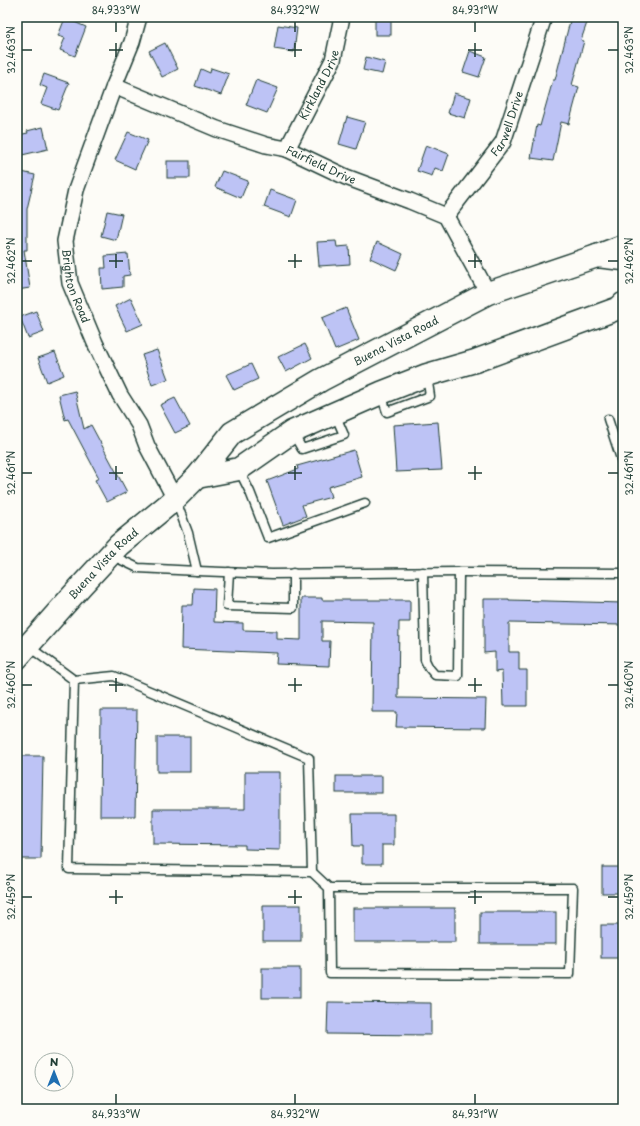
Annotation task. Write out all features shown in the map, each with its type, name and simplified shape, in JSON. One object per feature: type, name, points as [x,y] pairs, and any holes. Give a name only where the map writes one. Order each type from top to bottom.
[{"type":"main road","points":[[597,256],[623,246]]},
{"type":"main road","name":"Buena Vista Road","points":[[22,652],[119,546],[175,499],[197,477],[232,433],[321,380],[488,293],[597,256],[623,259]]},
{"type":"main road","points":[[197,477],[239,469],[292,432],[381,393],[427,375],[490,356],[619,308],[623,304]]},
{"type":"street","name":"Brighton Road","points":[[139,17],[132,42],[114,86],[76,190],[65,241],[70,283],[98,350],[120,395],[139,424],[147,446],[175,499]]},
{"type":"street","name":"Kirkland Drive","points":[[287,149],[333,60],[342,17]]},
{"type":"street","name":"Farwell Drive","points":[[446,216],[503,142],[544,17]]},
{"type":"street","name":"Fairfield Drive","points":[[114,86],[216,129],[266,145],[287,149],[346,177],[446,216]]},
{"type":"street","points":[[446,216],[488,293]]},
{"type":"lane","points":[[608,419],[623,465]]},
{"type":"lane","points":[[239,469],[250,492],[268,538],[365,503]]},
{"type":"lane","points":[[175,499],[188,533],[197,571]]},
{"type":"lane","points":[[110,555],[138,568],[197,571],[293,573],[623,573]]},
{"type":"lane","points":[[228,572],[227,606],[293,608],[293,573]]},
{"type":"lane","points":[[423,572],[425,660],[435,675],[458,676],[459,572]]},
{"type":"lane","points":[[22,652],[74,680],[114,676],[309,758],[312,872]]},
{"type":"lane","points":[[74,680],[69,869],[312,872],[329,888],[573,888],[570,974],[330,972],[329,888]]},
{"type":"building","points":[[375,17],[391,17],[391,35],[375,35]]},
{"type":"building","points":[[571,17],[589,17],[581,40],[584,41],[572,85],[579,87],[569,124],[561,122],[553,161],[531,158],[537,125],[540,126],[553,80],[555,80]]},
{"type":"building","points":[[65,18],[86,27],[75,56],[60,50],[65,38],[58,36]]},
{"type":"building","points":[[278,25],[297,28],[294,52],[274,49]]},
{"type":"building","points":[[165,43],[178,69],[162,77],[149,51]]},
{"type":"building","points":[[470,51],[486,57],[479,77],[463,72]]},
{"type":"building","points":[[366,57],[385,62],[382,74],[363,70]]},
{"type":"building","points":[[211,68],[229,74],[221,95],[195,86],[201,69],[210,73]]},
{"type":"building","points":[[44,74],[69,83],[58,110],[41,104],[47,88],[40,85]]},
{"type":"building","points":[[256,80],[278,88],[267,113],[246,105]]},
{"type":"building","points":[[454,93],[471,98],[465,118],[448,113]]},
{"type":"building","points":[[347,117],[365,122],[356,149],[339,144]]},
{"type":"building","points":[[43,127],[48,149],[22,155],[18,135]]},
{"type":"building","points":[[128,132],[148,140],[135,169],[115,160]]},
{"type":"building","points":[[426,145],[449,154],[443,171],[435,168],[432,176],[417,171]]},
{"type":"building","points":[[167,161],[190,161],[190,178],[167,178]]},
{"type":"building","points":[[17,171],[35,175],[27,209],[27,250],[24,250],[30,288],[17,290]]},
{"type":"building","points":[[222,171],[248,181],[241,198],[215,187]]},
{"type":"building","points":[[270,190],[297,200],[291,217],[264,207]]},
{"type":"building","points":[[107,211],[122,214],[116,240],[101,236]]},
{"type":"building","points":[[336,241],[337,247],[349,246],[350,264],[319,266],[317,242]]},
{"type":"building","points":[[377,242],[403,254],[396,270],[370,258]]},
{"type":"building","points":[[128,254],[130,275],[123,276],[123,287],[102,289],[101,268],[106,268],[105,256]]},
{"type":"building","points":[[131,298],[143,324],[127,331],[115,306]]},
{"type":"building","points":[[346,308],[359,340],[335,350],[322,318]]},
{"type":"building","points":[[36,311],[44,332],[28,338],[20,317]]},
{"type":"building","points":[[305,344],[312,358],[286,372],[278,357]]},
{"type":"building","points":[[157,350],[168,379],[152,385],[142,355]]},
{"type":"building","points":[[55,352],[64,375],[47,382],[38,358]]},
{"type":"building","points":[[251,364],[258,379],[234,390],[226,375]]},
{"type":"building","points":[[75,391],[84,429],[91,425],[127,492],[107,502],[95,480],[99,478],[68,419],[65,420],[59,395]]},
{"type":"building","points":[[175,398],[190,426],[175,433],[160,405]]},
{"type":"building","points":[[438,422],[442,470],[396,472],[393,425]]},
{"type":"building","points":[[354,450],[362,477],[328,487],[331,497],[302,505],[306,516],[283,525],[267,481],[298,469],[297,466]]},
{"type":"building","points":[[194,588],[215,589],[214,622],[243,623],[243,630],[277,631],[277,639],[301,640],[301,598],[322,598],[322,600],[410,600],[410,622],[399,622],[398,698],[486,699],[485,728],[396,727],[397,712],[372,712],[373,622],[322,621],[322,641],[330,641],[329,666],[276,664],[277,653],[181,649],[182,605],[193,605]]},
{"type":"building","points":[[484,599],[623,603],[623,625],[509,623],[509,652],[519,652],[519,670],[527,670],[527,706],[503,706],[502,671],[495,672],[495,652],[484,653]]},
{"type":"building","points":[[101,710],[137,710],[135,816],[100,816]]},
{"type":"building","points":[[157,737],[190,737],[190,772],[157,772]]},
{"type":"building","points":[[17,756],[43,756],[41,859],[17,859]]},
{"type":"building","points":[[245,772],[280,772],[280,850],[245,849],[245,845],[153,844],[153,809],[245,809]]},
{"type":"building","points":[[336,776],[382,776],[382,793],[336,793]]},
{"type":"building","points":[[352,814],[394,814],[394,845],[382,845],[382,864],[362,864],[362,846],[353,846]]},
{"type":"building","points":[[602,867],[623,867],[623,893],[602,893]]},
{"type":"building","points":[[263,905],[301,905],[301,941],[263,941]]},
{"type":"building","points":[[353,908],[455,908],[455,942],[353,942]]},
{"type":"building","points":[[480,912],[556,912],[556,944],[480,944]]},
{"type":"building","points":[[601,925],[623,925],[623,958],[601,958]]},
{"type":"building","points":[[262,968],[300,968],[300,998],[262,998]]},
{"type":"building","points":[[328,1002],[431,1003],[431,1035],[327,1034]]}]
